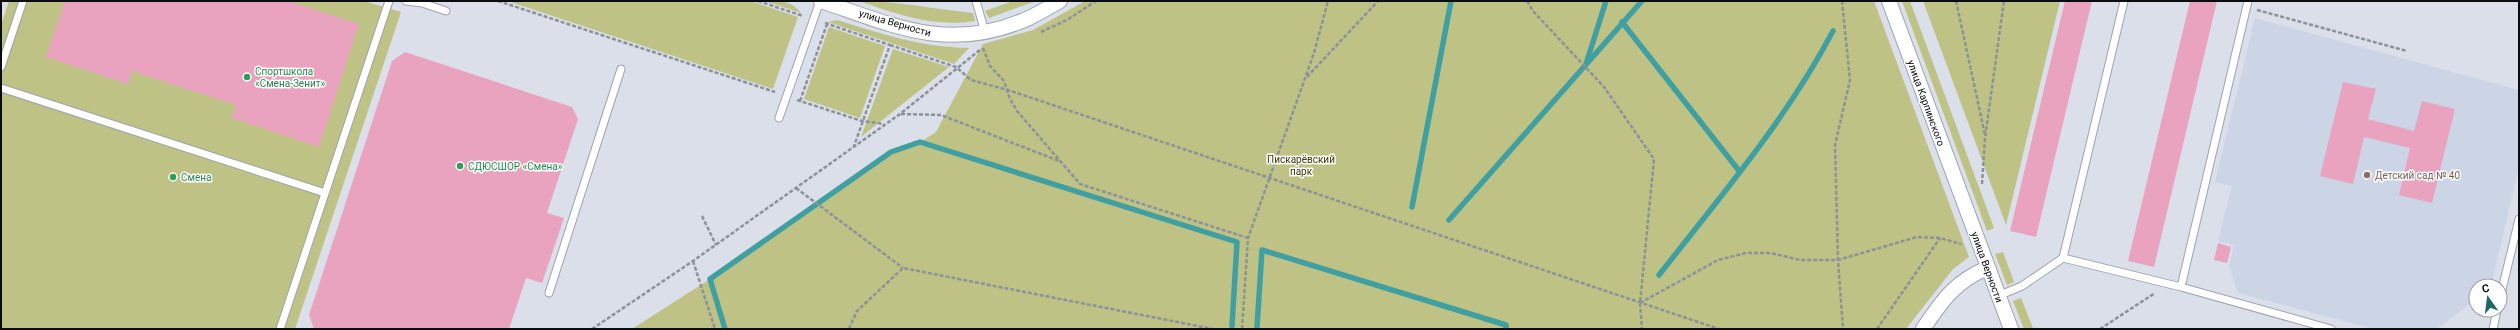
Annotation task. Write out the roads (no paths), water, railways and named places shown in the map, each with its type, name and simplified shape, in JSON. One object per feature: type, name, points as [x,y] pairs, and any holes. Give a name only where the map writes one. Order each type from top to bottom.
[{"type":"street","name":"улица Верности","points":[[820,1],[920,32],[941,36],[985,32],[1022,21],[1060,1]]},
{"type":"street","name":"улица Карпинского","points":[[1889,1],[1964,204]]},
{"type":"street","name":"улица Верности","points":[[1964,204],[2011,329]]},
{"type":"street","points":[[1923,329],[1945,297],[1959,283],[1988,268]]},
{"type":"lane","points":[[1,67],[23,1]]},
{"type":"lane","points":[[280,329],[389,1]]},
{"type":"lane","points":[[406,1],[422,2],[446,11]]},
{"type":"lane","points":[[780,118],[820,1]]},
{"type":"lane","points":[[976,1],[985,32]]},
{"type":"lane","points":[[1998,296],[2022,286],[2063,258],[2124,1]]},
{"type":"lane","points":[[2181,287],[2248,4]]},
{"type":"lane","points":[[549,293],[621,69]]},
{"type":"lane","points":[[1,88],[325,193]]},
{"type":"lane","points":[[2505,278],[2519,218]]},
{"type":"lane","points":[[2063,258],[2181,287],[2331,329]]},
{"type":"lane","points":[[2493,329],[2495,318]]},
{"type":"waterway","points":[[1412,207],[1451,1]]},
{"type":"waterway","points":[[1586,64],[1606,1]]},
{"type":"waterway","points":[[1449,220],[1642,1]]},
{"type":"waterway","points":[[1622,22],[1740,172]]},
{"type":"waterway","points":[[1659,275],[1752,157],[1795,96],[1833,31]]},
{"type":"waterway","points":[[725,329],[710,279],[891,152],[920,142],[1237,242],[1232,326]]},
{"type":"waterway","points":[[1257,327],[1262,250],[1506,325],[1506,329]]},
{"type":"place","name":"Спортшкола «Смена-Зенит»","points":[[247,77]]},
{"type":"place","name":"СДЮСШОР «Смена»","points":[[460,166]]},
{"type":"place","name":"Детский сад № 40","points":[[2367,175]]},
{"type":"place","name":"Смена","points":[[173,177]]},
{"type":"park label","name":"Пискарёвский парк","points":[[1301,164]]}]
